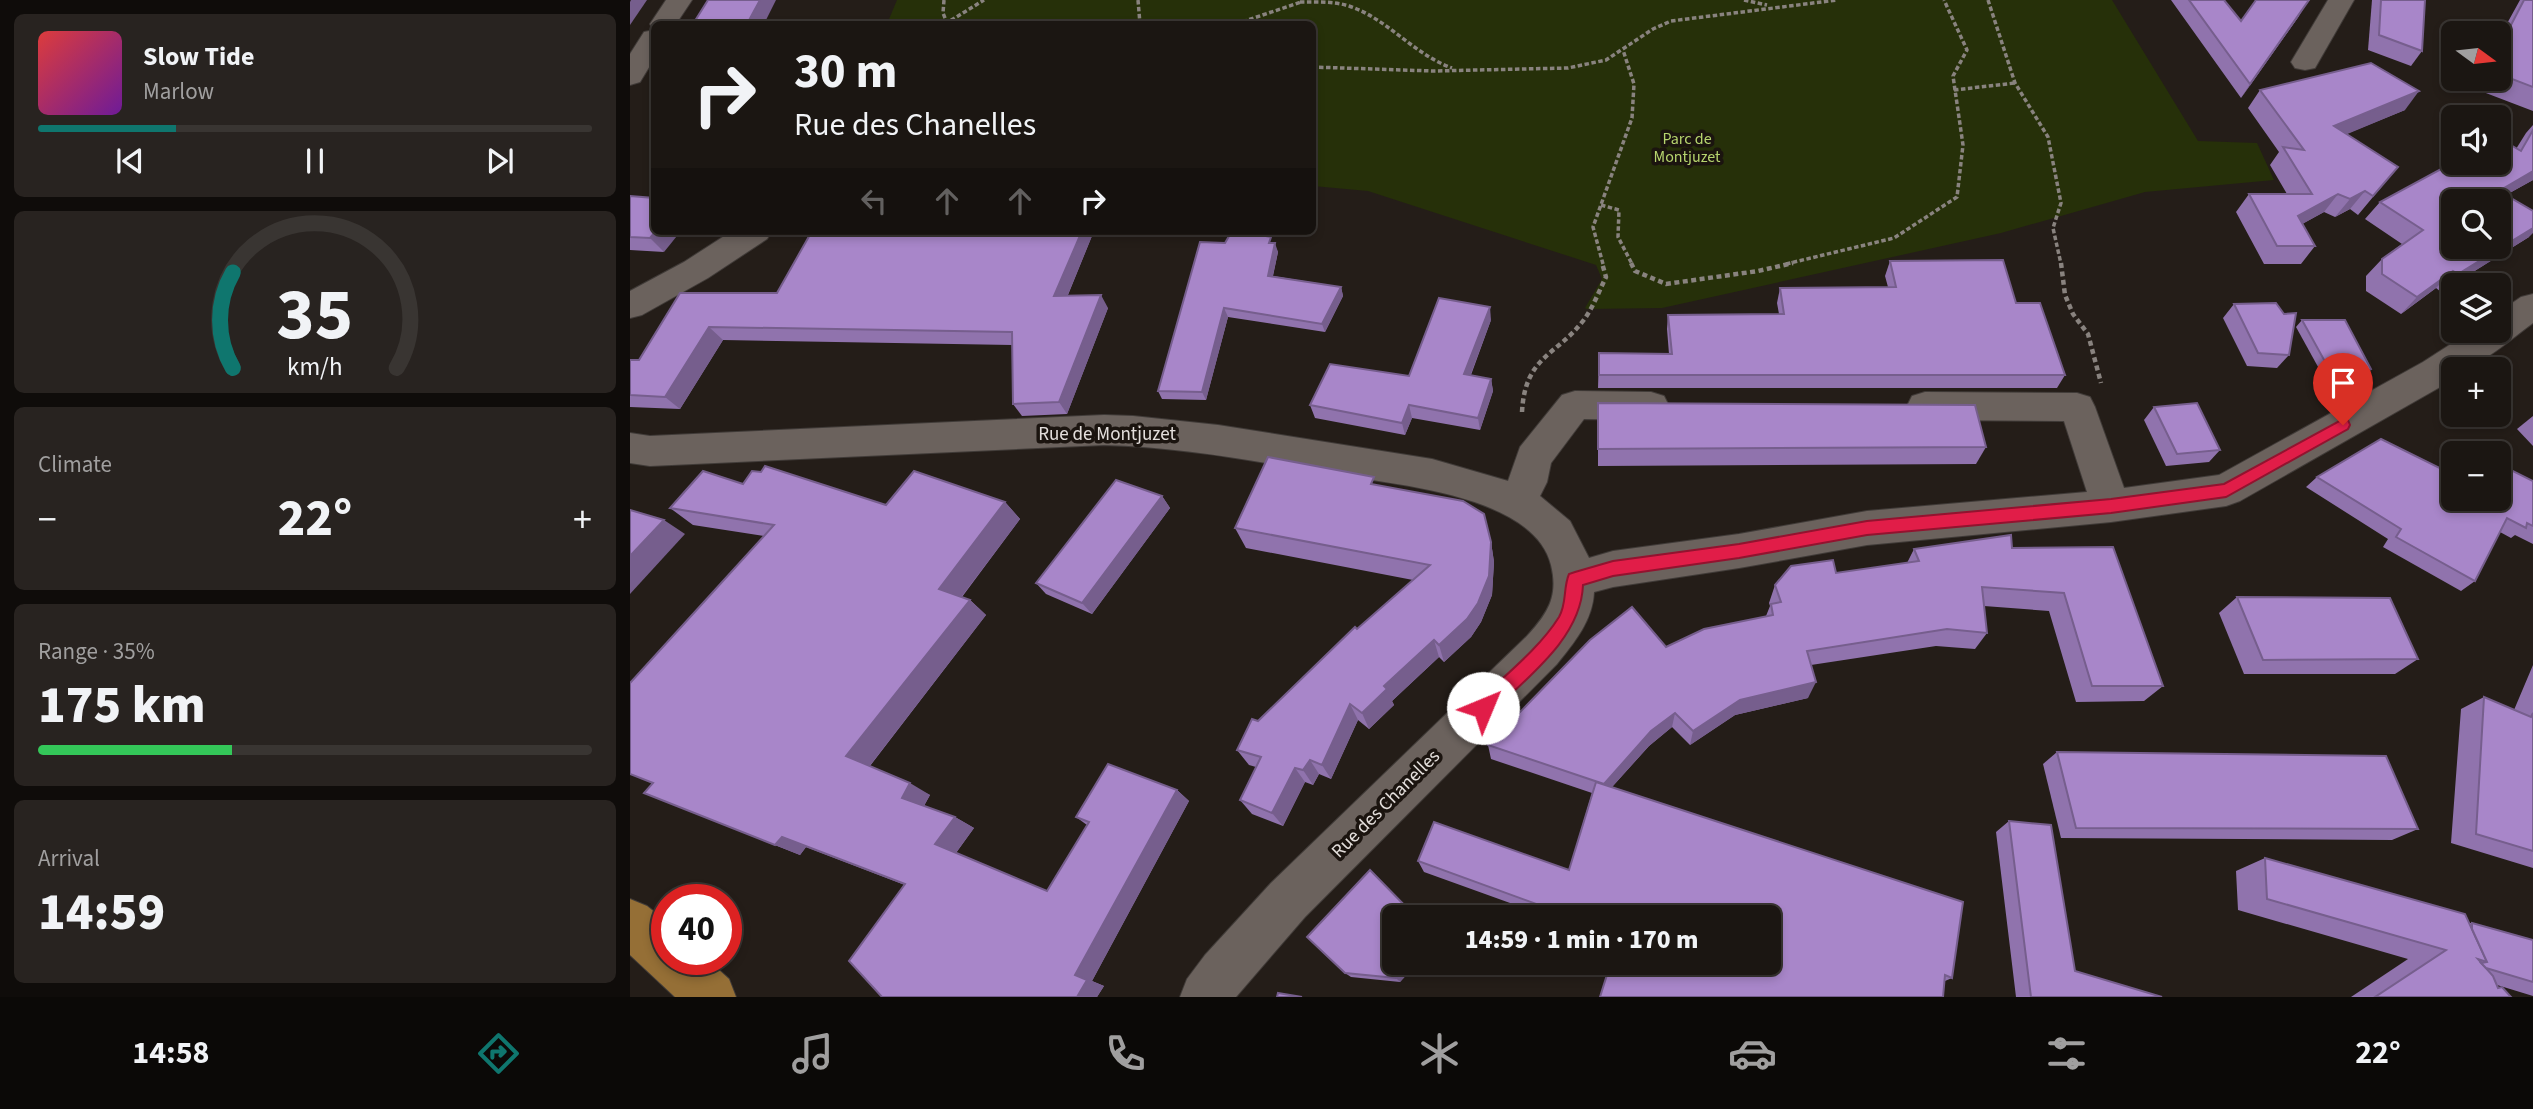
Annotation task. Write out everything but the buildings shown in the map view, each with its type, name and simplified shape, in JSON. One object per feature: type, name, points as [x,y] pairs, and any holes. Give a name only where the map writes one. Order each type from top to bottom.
[{"type":"main road","points":[[630,923],[651,941]]},
{"type":"main road","points":[[687,975],[710,997]]},
{"type":"street","points":[[665,21],[679,0]]},
{"type":"street","points":[[2305,62],[2341,0]]},
{"type":"street","points":[[630,76],[651,43]]},
{"type":"street","points":[[630,306],[696,270],[750,235]]},
{"type":"street","points":[[2511,321],[2533,306]]},
{"type":"street","points":[[1575,580],[1613,569],[1739,551],[1867,528],[2111,506],[2226,490],[2435,372],[2478,343]]},
{"type":"street","points":[[1517,500],[1528,482],[1533,458],[1575,405],[1686,406]]},
{"type":"street","points":[[1895,406],[2077,407],[2111,506]]},
{"type":"street","name":"Rue de Montjuzet","points":[[630,448],[650,451],[1104,430],[1152,431],[1429,476],[1495,490],[1517,500],[1550,524],[1566,547],[1575,580]]},
{"type":"street","name":"Rue des Chanelles","points":[[1205,997],[1288,900],[1542,650],[1565,623],[1574,602],[1575,580]]},
{"type":"path","points":[[944,0],[945,21]]},
{"type":"path","points":[[951,21],[984,0]]},
{"type":"path","points":[[1138,0],[1140,21]]},
{"type":"path","points":[[1245,21],[1307,0]]},
{"type":"path","points":[[1744,0],[1773,6]]},
{"type":"path","points":[[1316,67],[1459,70],[1568,68],[1591,65],[1623,50],[1638,38],[1671,21],[1837,0]]},
{"type":"path","points":[[1601,205],[1619,210],[1618,237],[1635,271],[1666,284],[1758,271],[1894,238],[1957,197],[1963,170],[1963,137],[1953,90],[1953,76],[1967,50],[1944,0]]},
{"type":"path","points":[[1988,0],[2000,45],[2008,59],[2015,83],[2047,136],[2051,163],[2059,186],[2061,216],[2053,228],[2065,295],[2073,314],[2088,334],[2104,395]]},
{"type":"path","points":[[1300,2],[1337,4],[1359,10],[1429,60],[1459,70]]},
{"type":"path","points":[[1533,458],[1520,434],[1523,395],[1539,361],[1583,321],[1606,277],[1593,227],[1632,118],[1634,84],[1623,50]]},
{"type":"path","points":[[1953,90],[2015,83]]},
{"type":"green space","name":"Parc de Montjuzet","points":[[897,0],[2112,0],[2198,141],[2257,143],[2274,180],[2145,192],[2001,233],[1662,308],[1587,309],[1585,308],[1602,279],[1596,265],[1368,191],[1316,186],[1316,21],[888,21]]},
{"type":"route","points":[[1483,708],[1542,650],[1565,623],[1574,602],[1575,580],[1613,569],[1739,551],[1867,528],[2111,506],[2226,490],[2343,425]]}]
